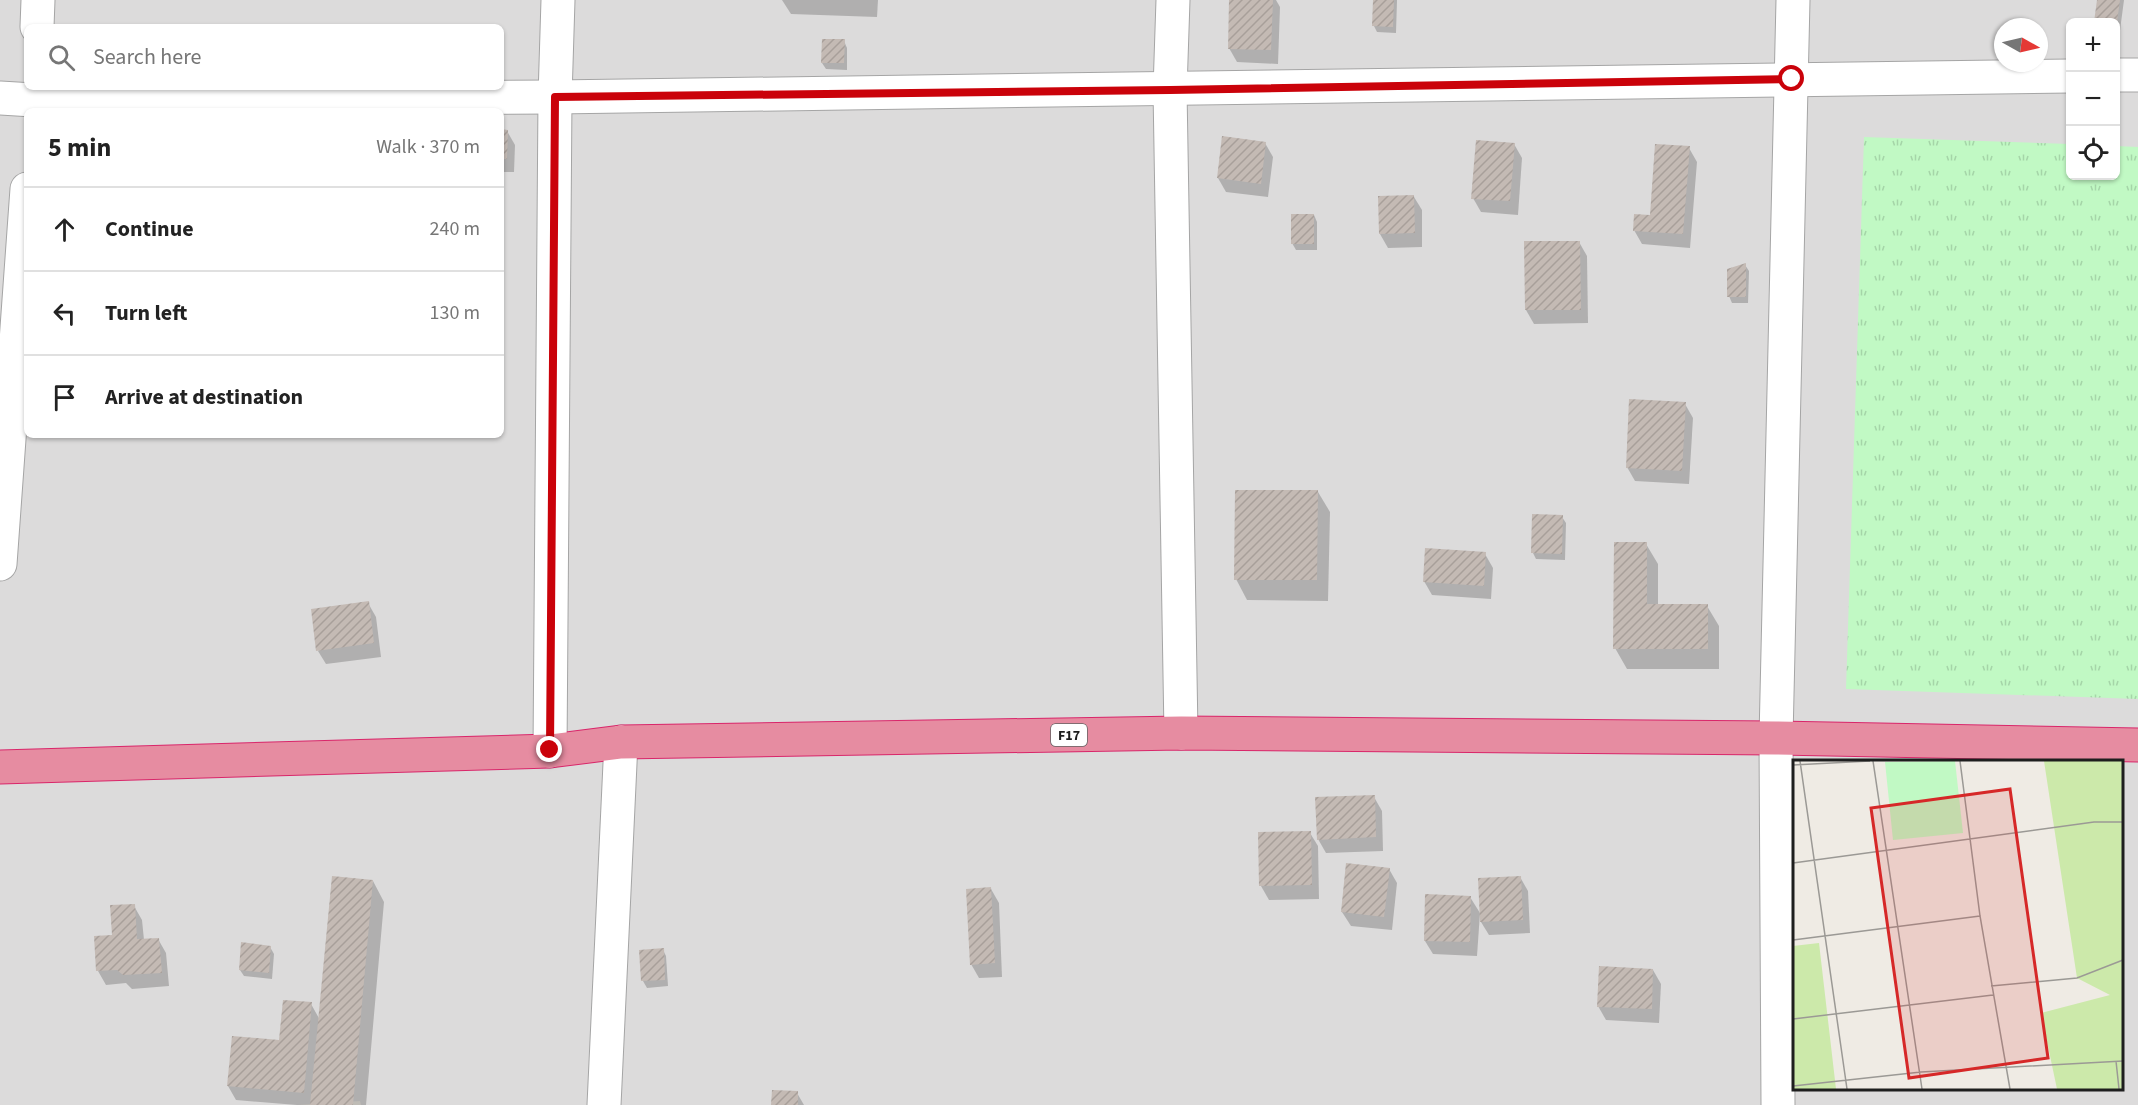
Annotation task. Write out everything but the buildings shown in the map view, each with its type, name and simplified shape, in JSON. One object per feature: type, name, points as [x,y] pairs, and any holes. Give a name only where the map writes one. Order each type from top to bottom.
[{"type":"highway","name":"F17","points":[[0,767],[550,750],[621,742],[1181,733],[1776,738],[2138,745]]},
{"type":"street","points":[[37,24],[38,0]]},
{"type":"street","points":[[550,750],[555,97],[558,0]]},
{"type":"street","points":[[1173,0],[1170,90],[1181,733]]},
{"type":"street","points":[[1778,1105],[1776,738],[1792,0]]},
{"type":"street","points":[[2120,75],[2138,75]]},
{"type":"street","points":[[0,98],[555,97],[2066,76]]},
{"type":"street","points":[[0,564],[24,231]]},
{"type":"street","points":[[604,1105],[621,742]]},
{"type":"shaded area","points":[[0,0],[2138,0],[2138,1105],[361,1105],[360,1101],[298,1105],[0,1105]]},
{"type":"green space","points":[[1864,137],[2066,144],[2066,180],[2120,180],[2120,146],[2138,147],[2138,699],[1846,689]]},
{"type":"route","points":[[550,750],[555,97],[1170,90],[1792,79]]}]
